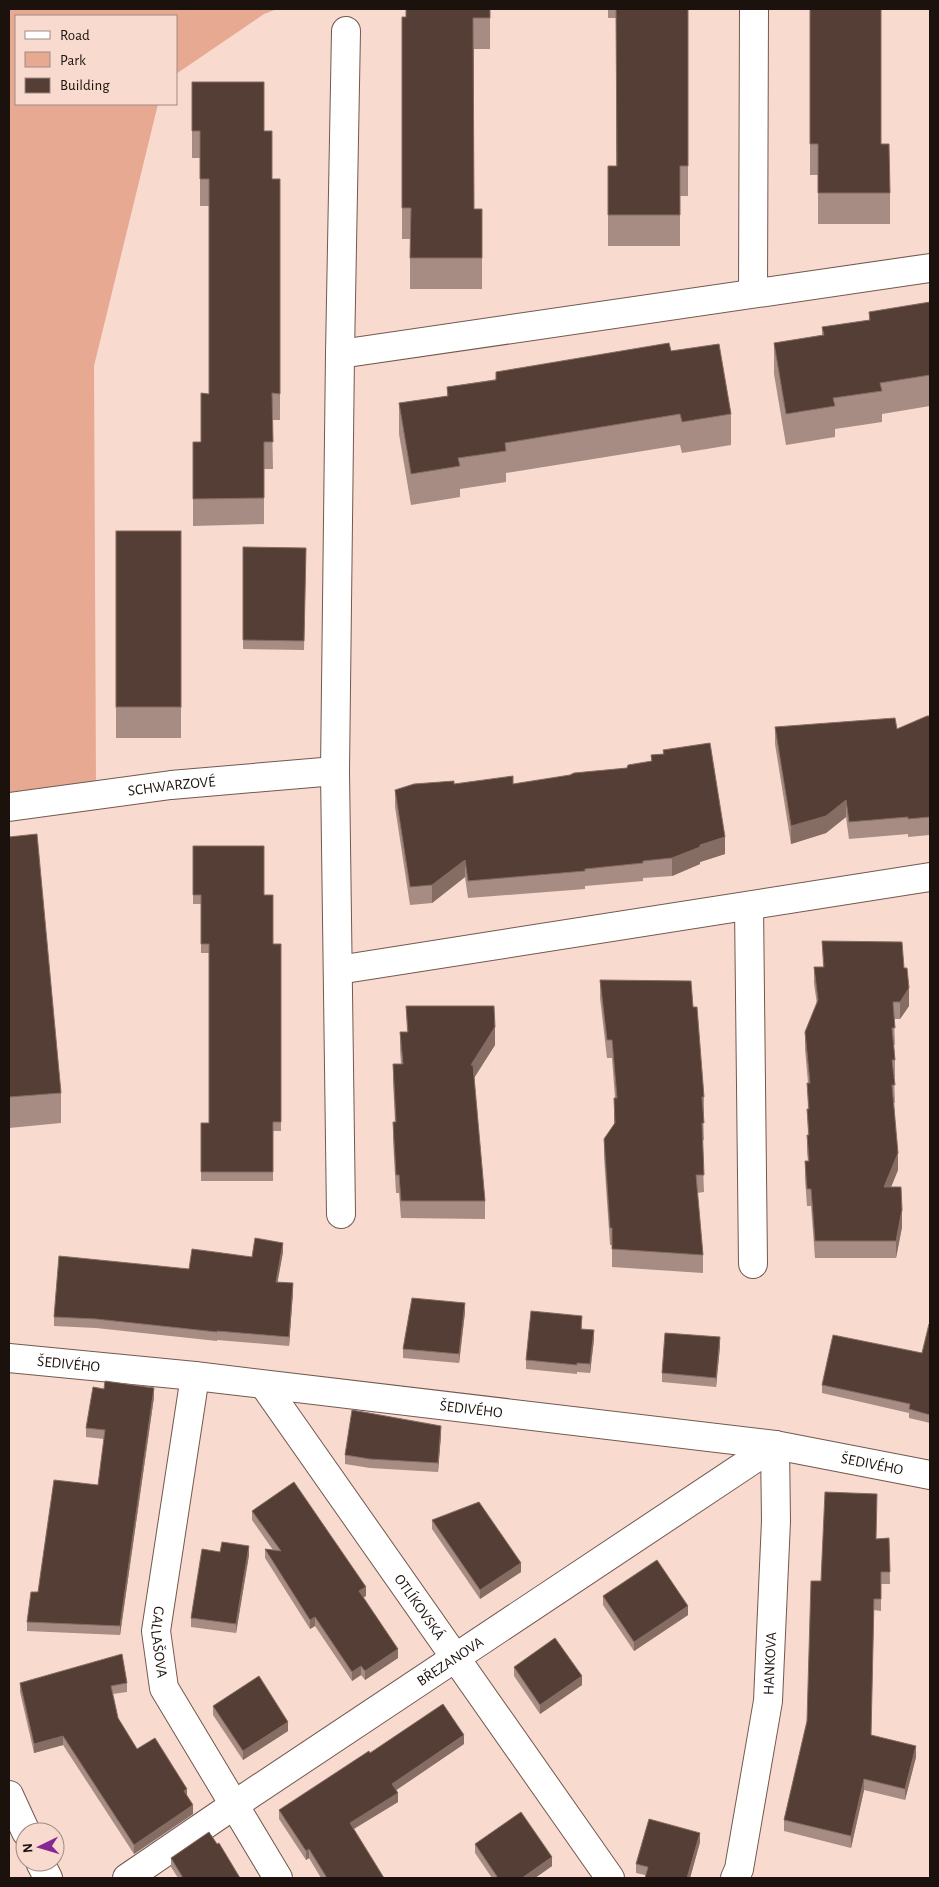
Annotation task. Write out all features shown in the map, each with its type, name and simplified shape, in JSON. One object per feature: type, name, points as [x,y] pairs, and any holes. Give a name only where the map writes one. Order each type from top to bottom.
[{"type":"street","points":[[753,293],[754,9]]},
{"type":"street","points":[[341,1214],[335,771],[346,31]]},
{"type":"street","points":[[340,354],[930,268]]},
{"type":"street","name":"SCHWARZOVÉ","points":[[9,807],[171,785],[335,771]]},
{"type":"street","points":[[338,970],[930,877]]},
{"type":"street","points":[[749,906],[753,1264]]},
{"type":"street","name":"ŠEDIVÉHO","points":[[9,1358],[195,1376],[775,1445],[930,1475]]},
{"type":"street","name":"GALLAŠOVA","points":[[195,1376],[156,1631],[164,1688],[278,1878]]},
{"type":"street","name":"OTLÍKOVSKÁ","points":[[264,1385],[610,1878]]},
{"type":"street","name":"BŘEZANOVA","points":[[127,1878],[775,1445]]},
{"type":"street","name":"HANKOVA","points":[[736,1878],[768,1701],[776,1520],[775,1445]]},
{"type":"street","points":[[9,1795],[21,1822]]},
{"type":"green space","points":[[9,9],[277,9],[264,14],[178,73],[178,15],[15,15],[15,105],[158,105],[94,366],[96,784],[9,792]]},
{"type":"building","points":[[406,9],[490,9],[490,18],[473,18],[474,209],[482,209],[482,258],[410,258],[411,208],[402,208],[402,17],[406,17]]},
{"type":"building","points":[[616,9],[688,9],[688,166],[680,166],[680,215],[608,215],[608,166],[617,166]]},
{"type":"building","points":[[810,9],[881,9],[881,144],[889,144],[890,193],[818,193],[818,144],[810,144]]},
{"type":"building","points":[[192,82],[264,82],[264,131],[272,131],[272,179],[280,179],[280,394],[272,393],[273,442],[264,442],[264,498],[193,499],[193,442],[201,442],[201,393],[209,394],[209,179],[200,179],[200,131],[192,131]]},
{"type":"building","points":[[930,302],[930,375],[880,383],[882,391],[833,398],[835,406],[786,414],[774,343],[824,335],[822,327],[870,320],[869,312]]},
{"type":"building","points":[[669,343],[671,351],[719,344],[731,414],[682,422],[680,414],[505,443],[506,451],[458,458],[460,466],[411,474],[399,403],[448,396],[447,387],[496,380],[496,372]]},
{"type":"building","points":[[116,531],[181,531],[181,707],[116,707]]},
{"type":"building","points":[[243,547],[306,548],[304,641],[243,640]]},
{"type":"building","points":[[930,716],[930,817],[849,822],[846,800],[826,816],[791,826],[775,727],[895,718],[897,729]]},
{"type":"building","points":[[710,743],[725,837],[700,845],[700,847],[672,858],[585,869],[585,871],[468,881],[465,860],[432,885],[410,887],[395,790],[414,784],[454,781],[454,784],[513,776],[513,784],[574,773],[627,768],[628,765],[652,761],[651,755],[664,754],[663,750]]},
{"type":"building","points":[[37,834],[61,1093],[9,1097],[9,837]]},
{"type":"building","points":[[193,846],[264,846],[264,895],[273,895],[273,944],[281,944],[281,1122],[273,1122],[273,1172],[201,1172],[201,1123],[209,1123],[209,944],[201,944],[201,895],[193,895]]},
{"type":"building","points":[[822,941],[902,942],[904,968],[907,968],[909,988],[900,1002],[893,1002],[895,1028],[892,1028],[895,1060],[892,1060],[895,1085],[892,1085],[898,1153],[884,1187],[901,1187],[902,1210],[896,1241],[815,1241],[811,1189],[807,1189],[805,1161],[809,1161],[807,1083],[810,1083],[805,1032],[818,1000],[814,967],[824,967]]},
{"type":"building","points":[[600,980],[691,981],[693,1007],[697,1007],[704,1097],[702,1097],[704,1123],[702,1123],[704,1175],[696,1175],[703,1255],[612,1249],[612,1228],[610,1228],[604,1139],[615,1123],[614,1098],[617,1098],[612,1040],[607,1040]]},
{"type":"building","points":[[406,1006],[494,1006],[495,1027],[471,1065],[473,1065],[485,1201],[401,1201],[399,1175],[396,1175],[393,1122],[396,1122],[393,1064],[403,1064],[400,1032],[408,1032]]},
{"type":"building","points":[[255,1238],[283,1243],[276,1282],[293,1283],[289,1337],[217,1332],[96,1319],[54,1317],[59,1256],[189,1269],[192,1249],[252,1257]]},
{"type":"building","points":[[412,1298],[465,1303],[459,1354],[403,1349]]},
{"type":"building","points":[[531,1311],[582,1316],[581,1329],[594,1330],[590,1364],[577,1363],[577,1365],[526,1360]]},
{"type":"building","points":[[929,1324],[930,1415],[909,1409],[910,1404],[822,1385],[833,1335],[922,1353]]},
{"type":"building","points":[[665,1333],[720,1337],[716,1378],[662,1373]]},
{"type":"building","points":[[105,1381],[154,1388],[120,1626],[27,1622],[31,1592],[38,1592],[54,1480],[98,1485],[105,1430],[86,1428],[93,1387],[104,1389]]},
{"type":"building","points":[[352,1410],[441,1426],[438,1463],[370,1459],[345,1455]]},
{"type":"building","points":[[294,1482],[366,1587],[359,1591],[398,1649],[365,1671],[361,1666],[352,1672],[315,1617],[310,1620],[265,1549],[281,1551],[252,1511]]},
{"type":"building","points":[[825,1492],[877,1494],[876,1539],[889,1538],[890,1572],[881,1572],[881,1599],[874,1599],[871,1735],[916,1746],[905,1789],[864,1779],[851,1836],[784,1820],[807,1721],[811,1581],[821,1581]]},
{"type":"building","points":[[479,1502],[521,1563],[480,1590],[432,1520]]},
{"type":"building","points":[[222,1542],[249,1546],[236,1624],[191,1618],[202,1549],[220,1552]]},
{"type":"building","points":[[657,1560],[688,1606],[634,1642],[603,1596]]},
{"type":"building","points":[[555,1638],[582,1676],[540,1705],[514,1667]]},
{"type":"building","points":[[122,1654],[127,1683],[111,1686],[118,1718],[137,1749],[155,1738],[187,1789],[184,1791],[193,1805],[134,1845],[63,1736],[34,1744],[20,1683]]},
{"type":"building","points":[[259,1676],[288,1722],[243,1751],[213,1706]]},
{"type":"building","points":[[443,1704],[464,1735],[392,1784],[398,1793],[350,1823],[384,1878],[327,1878],[309,1849],[306,1851],[279,1810],[369,1751],[370,1753]]},
{"type":"building","points":[[521,1812],[552,1857],[522,1878],[498,1878],[475,1844]]},
{"type":"building","points":[[649,1819],[700,1833],[687,1878],[645,1878],[648,1867],[636,1864]]},
{"type":"building","points":[[209,1832],[217,1844],[219,1843],[240,1878],[183,1878],[171,1858]]}]
